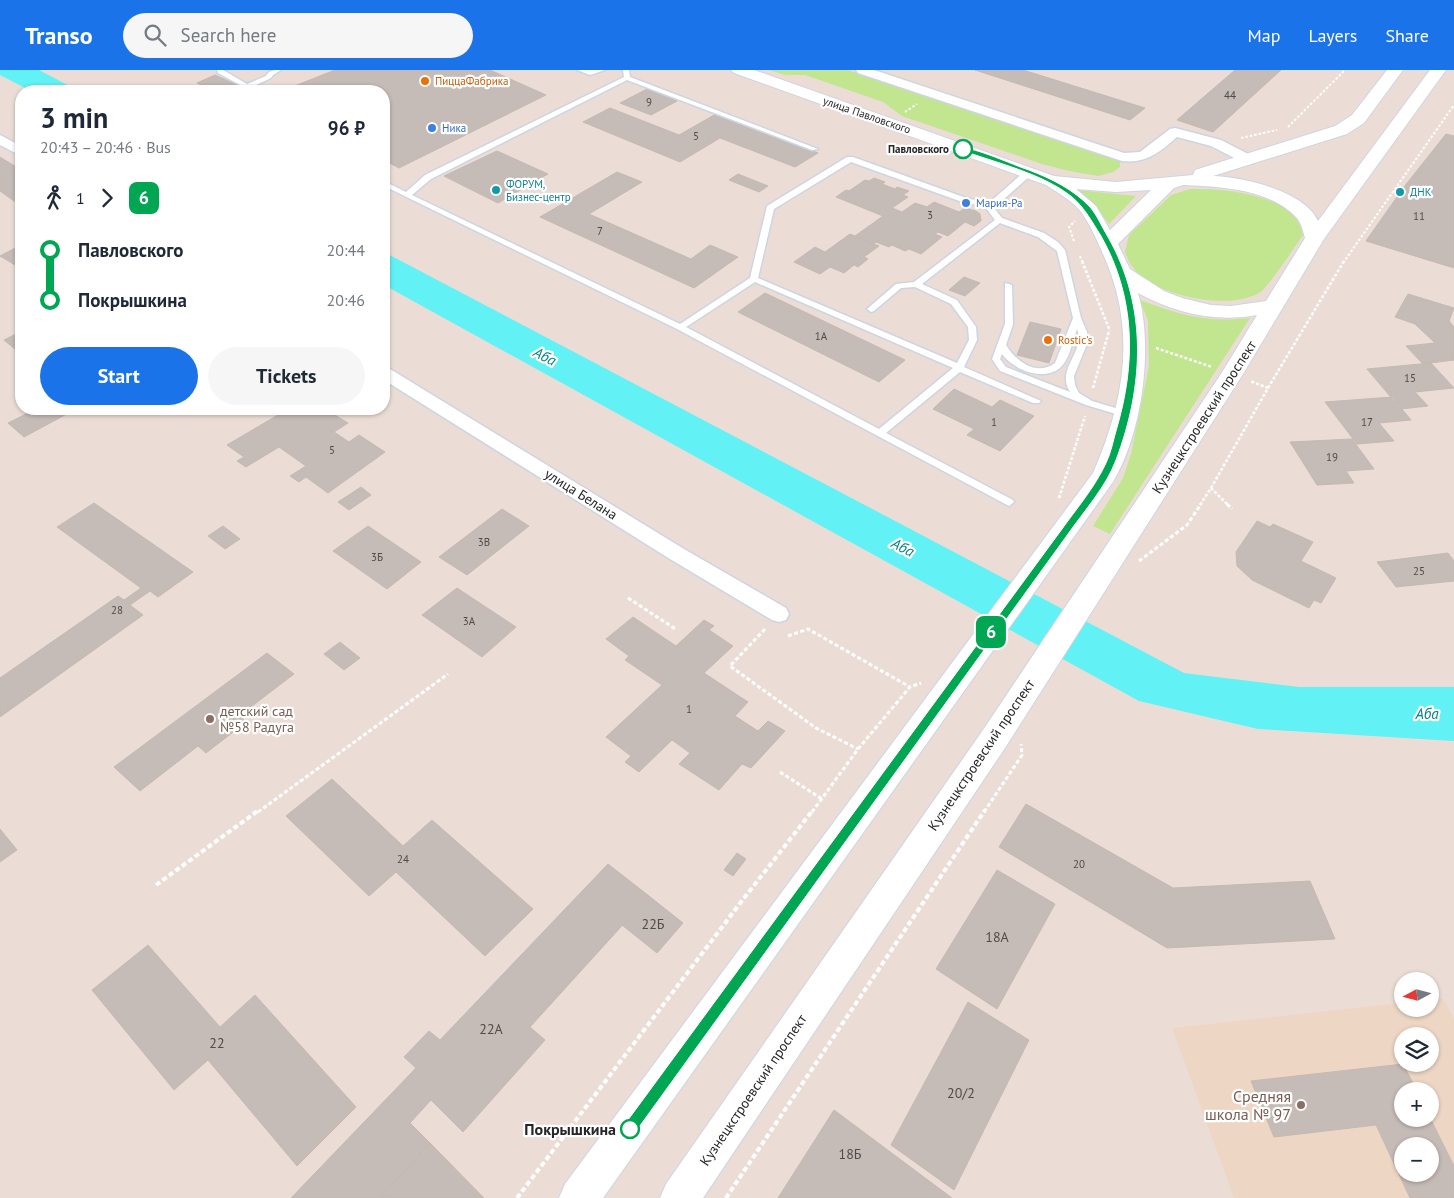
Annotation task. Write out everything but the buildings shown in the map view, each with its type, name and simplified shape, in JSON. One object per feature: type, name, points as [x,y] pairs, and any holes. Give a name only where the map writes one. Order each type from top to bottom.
[{"type":"main road","name":"улица Павловского","points":[[739,70],[1051,181],[1073,195],[1089,210],[1108,243]]},
{"type":"main road","points":[[580,1198],[1104,476],[1112,461],[1126,414],[1133,370],[1134,340],[1132,308],[1121,272],[1108,243],[1175,182],[1341,130],[1358,119],[1395,70]]},
{"type":"main road","points":[[1121,272],[1143,289],[1165,301],[1198,309],[1223,313],[1247,312],[1273,306],[1315,238],[1438,70]]},
{"type":"main road","name":"улица Павловского","points":[[1051,181],[1116,187],[1175,182]]},
{"type":"main road","points":[[1175,182],[1228,182],[1274,195],[1293,205],[1306,216],[1315,238]]},
{"type":"main road","name":"Кузнецкстроевский проспект","points":[[680,1198],[990,745],[1232,374],[1273,306]]},
{"type":"street","points":[[862,70],[1133,160],[1149,153],[1175,132],[1216,143],[1249,160]]},
{"type":"street","points":[[0,139],[15,148]]},
{"type":"street","name":"улица Белана","points":[[390,377],[677,554],[779,614]]},
{"type":"lane","points":[[220,70],[224,75],[244,85]]},
{"type":"lane","points":[[252,85],[269,77],[270,74],[278,70]]},
{"type":"lane","points":[[580,70],[590,73],[602,70]]},
{"type":"lane","points":[[407,195],[428,177],[627,74],[814,149]]},
{"type":"lane","points":[[680,326],[754,279],[770,208],[850,159],[968,201],[992,204]]},
{"type":"lane","points":[[1028,173],[992,204],[991,212],[999,220],[1055,243],[1063,256],[1077,318],[1083,332],[1083,344],[1069,376],[1070,385],[1076,395],[1089,403]]},
{"type":"lane","points":[[390,187],[680,326],[1009,502]]},
{"type":"lane","points":[[871,308],[899,286],[916,284],[999,220]]},
{"type":"lane","points":[[754,279],[1036,401]]},
{"type":"lane","points":[[881,432],[959,368],[974,340],[972,327],[954,302],[916,284]]},
{"type":"lane","points":[[1008,284],[1009,324],[996,359],[1004,369],[1089,403],[1126,414]]},
{"type":"lane","points":[[1002,346],[1016,364],[1040,370],[1052,369],[1060,364],[1077,318]]},
{"type":"path","points":[[1287,128],[1345,70]]},
{"type":"path","points":[[1132,566],[1187,525],[1211,488],[1351,249],[1454,105]]},
{"type":"path","points":[[1216,143],[1278,130]]},
{"type":"path","points":[[1076,244],[1069,227],[1077,219]]},
{"type":"path","points":[[1059,498],[1109,331],[1079,253]]},
{"type":"path","points":[[1109,331],[1268,388]]},
{"type":"path","points":[[1211,488],[1232,509]]},
{"type":"path","points":[[628,598],[677,630]]},
{"type":"path","points":[[779,614],[730,666],[816,728],[858,749]]},
{"type":"path","points":[[517,1198],[741,902],[822,799],[858,749],[910,686],[808,629],[788,636]]},
{"type":"path","points":[[156,884],[448,674]]},
{"type":"path","points":[[726,1198],[1022,756]]},
{"type":"path","points":[[780,772],[822,799]]},
{"type":"shaded area","name":"Средняя школа № 97","points":[[1443,998],[1454,1019],[1454,1198],[1234,1198],[1172,1028],[1394,1004],[1394,1018],[1439,1018],[1439,999]]},
{"type":"green space","points":[[769,70],[848,70],[1120,161],[1120,167],[1113,172],[1098,176],[1042,164],[902,116],[883,102],[805,75],[785,75]]},
{"type":"green space","points":[[1190,189],[1221,190],[1257,196],[1287,210],[1298,221],[1303,235],[1275,276],[1259,293],[1229,301],[1193,298],[1158,287],[1144,279],[1134,269],[1125,252],[1129,235],[1171,195]]},
{"type":"green space","points":[[1077,190],[1136,196],[1109,224],[1097,208]]},
{"type":"green space","points":[[1140,300],[1194,317],[1220,319],[1250,318],[1110,534],[1093,526],[1123,478],[1131,454],[1149,366],[1148,321]]},
{"type":"water","points":[[0,70],[39,70],[68,85],[19,85],[0,75]]},
{"type":"water","name":"Аба","points":[[390,255],[1184,673],[1299,687],[1454,687],[1454,741],[1258,729],[1139,701],[390,288]]},
{"type":"bus line","name":"6","points":[[630,1129],[1065,531],[1104,476],[1112,461],[1126,414],[1133,370],[1134,340],[1132,308],[1121,272],[1108,243],[1089,210],[1073,195],[1051,181],[963,149]]},
{"type":"place","name":"ПиццаФабрика","points":[[425,81]]},
{"type":"place","name":"Ника","points":[[432,128]]},
{"type":"place","name":"Павловского","points":[[963,149]]},
{"type":"place","name":"ФОРУМ, Бизнес-центр","points":[[496,190]]},
{"type":"place","name":"ДНК","points":[[1400,192]]},
{"type":"place","name":"Мария-Ра","points":[[966,203]]},
{"type":"place","name":"Rostic's","points":[[1048,340]]},
{"type":"place","name":"детский сад №58 Радуга","points":[[210,719]]},
{"type":"place","name":"Средняя школа № 97","points":[[1301,1105]]},
{"type":"place","name":"Покрышкина","points":[[630,1129]]}]
